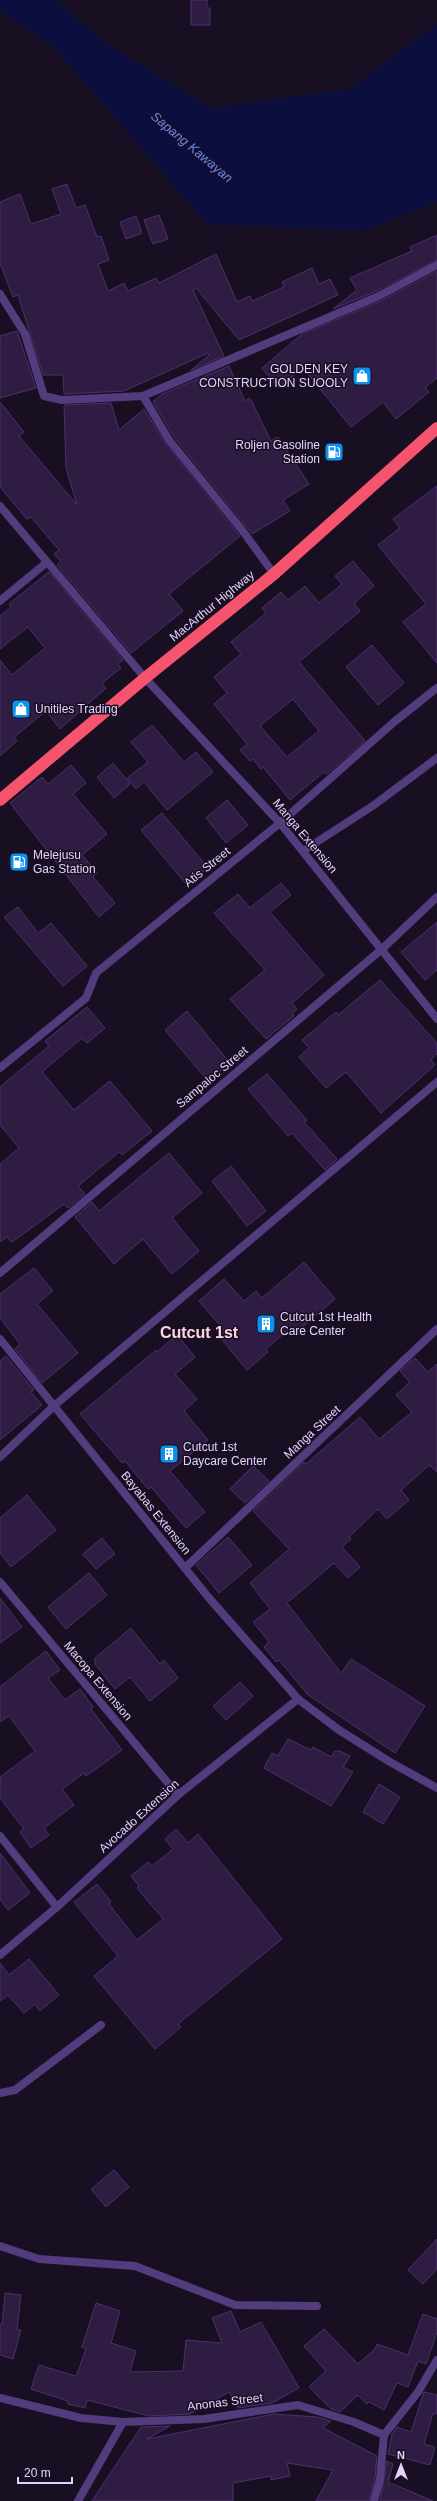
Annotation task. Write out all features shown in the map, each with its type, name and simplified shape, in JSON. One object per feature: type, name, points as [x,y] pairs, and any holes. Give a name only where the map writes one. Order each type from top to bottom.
[{"type":"highway","name":"MacArthur Highway","points":[[0,800],[145,678],[274,574],[437,428]]},
{"type":"street","points":[[0,294],[25,334],[44,396],[62,400],[142,396],[379,296],[437,266]]},
{"type":"street","points":[[142,396],[169,440],[242,530],[274,574]]},
{"type":"street","name":"Manga Extension","points":[[0,506],[46,563],[145,678],[280,823],[437,1019]]},
{"type":"street","points":[[0,601],[46,563]]},
{"type":"street","name":"Atis Street","points":[[0,1068],[86,998],[96,973],[280,823],[394,722],[437,688]]},
{"type":"street","points":[[303,851],[374,805],[437,758]]},
{"type":"street","name":"Sampaloc Street","points":[[0,1273],[382,949],[437,897]]},
{"type":"street","points":[[0,1457],[55,1405],[437,1082]]},
{"type":"street","name":"Manga Street","points":[[185,1568],[437,1330]]},
{"type":"street","name":"Bayabas Extension","points":[[0,1339],[55,1405],[209,1598],[298,1699],[339,1730],[390,1762],[437,1788]]},
{"type":"street","name":"Macopa Extension","points":[[0,1582],[178,1795]]},
{"type":"street","name":"Avocado Extension","points":[[0,1955],[57,1907],[178,1795],[298,1699]]},
{"type":"street","points":[[0,1836],[57,1907]]},
{"type":"street","points":[[0,2093],[15,2090],[101,2025]]},
{"type":"street","points":[[0,2246],[39,2259],[135,2266],[235,2305],[317,2306]]},
{"type":"street","points":[[374,2501],[380,2479],[384,2435],[418,2392],[437,2360]]},
{"type":"street","name":"Anonas Street","points":[[0,2398],[81,2418],[123,2422],[204,2418],[298,2405],[354,2422],[384,2435]]},
{"type":"street","points":[[78,2501],[123,2422]]},
{"type":"water","name":"Sapang Kawayan","points":[[0,0],[56,0],[101,40],[211,108],[350,89],[437,24],[437,202],[365,231],[207,224],[54,47],[0,11]]},
{"type":"building","points":[[191,0],[207,0],[207,8],[210,8],[210,25],[191,25]]},
{"type":"building","points":[[67,184],[76,208],[85,205],[97,237],[101,236],[109,260],[98,264],[108,291],[124,283],[128,291],[156,278],[159,283],[216,254],[237,302],[250,296],[252,301],[284,287],[282,282],[312,268],[319,284],[330,279],[338,295],[239,340],[196,288],[193,290],[224,356],[191,370],[209,355],[208,353],[124,391],[64,394],[63,375],[43,375],[18,295],[13,297],[0,263],[0,202],[20,194],[31,224],[61,214],[52,189]]},
{"type":"building","points":[[159,215],[168,239],[153,244],[144,220]]},
{"type":"building","points":[[136,216],[142,233],[126,239],[120,222]]},
{"type":"building","points":[[437,235],[437,260],[377,291],[333,309],[357,290],[350,278],[412,251],[410,247]]},
{"type":"building","points":[[437,271],[437,378],[425,388],[429,392],[396,419],[383,402],[351,427],[303,368],[278,388],[262,368],[302,334],[381,301]]},
{"type":"building","points":[[17,331],[36,388],[0,398],[0,336]]},
{"type":"building","points":[[229,366],[245,401],[250,398],[271,441],[278,437],[309,484],[283,500],[290,511],[252,534],[174,437],[153,402],[162,394]]},
{"type":"building","points":[[0,402],[24,432],[19,436],[77,505],[66,468],[64,405],[111,403],[119,430],[144,409],[165,443],[240,536],[169,594],[183,611],[131,653],[57,565],[61,562],[54,554],[59,550],[31,517],[27,519],[0,487]]},
{"type":"building","points":[[437,486],[437,663],[403,622],[426,604],[378,545],[400,528],[393,519]]},
{"type":"building","points":[[353,561],[374,586],[354,603],[360,611],[299,662],[365,741],[327,774],[324,772],[290,800],[263,767],[261,769],[253,759],[250,761],[240,750],[247,744],[214,704],[227,693],[214,677],[241,654],[231,642],[266,613],[262,608],[281,592],[288,600],[305,586],[319,603],[342,584],[335,576]],"holes":[[[293,699],[319,731],[287,757],[260,726]]]},
{"type":"building","points":[[49,572],[123,660],[118,664],[121,668],[102,683],[106,688],[60,729],[46,711],[14,737],[17,741],[0,756],[0,660],[12,675],[45,648],[28,627],[0,649],[0,616],[11,607],[9,604]]},
{"type":"building","points":[[372,645],[404,683],[378,705],[346,667]]},
{"type":"building","points":[[152,725],[184,762],[196,752],[213,772],[167,810],[144,782],[136,789],[127,778],[148,762],[131,742]]},
{"type":"building","points":[[113,763],[130,784],[114,798],[97,777]]},
{"type":"building","points":[[71,765],[86,783],[73,794],[107,834],[82,855],[97,873],[93,877],[115,903],[99,917],[10,803],[42,777],[48,784]]},
{"type":"building","points":[[227,800],[248,825],[226,843],[206,818]]},
{"type":"building","points":[[162,813],[208,868],[187,885],[141,830]]},
{"type":"building","points":[[281,883],[291,895],[270,912],[324,975],[292,1003],[297,1009],[292,1013],[294,1016],[266,1039],[230,999],[265,970],[214,913],[238,894],[250,908]]},
{"type":"building","points":[[18,907],[38,933],[51,923],[87,966],[63,986],[4,917]]},
{"type":"building","points":[[437,922],[437,970],[425,980],[401,952]]},
{"type":"building","points":[[380,980],[437,1043],[437,1054],[431,1060],[435,1065],[381,1113],[346,1072],[326,1088],[299,1057],[309,1048],[302,1040],[336,1012],[338,1015]]},
{"type":"building","points":[[87,1007],[105,1028],[87,1043],[82,1038],[42,1072],[74,1110],[110,1081],[152,1131],[122,1155],[119,1152],[78,1186],[85,1194],[68,1208],[64,1204],[12,1242],[7,1237],[0,1242],[0,1164],[19,1148],[0,1125],[0,1087],[49,1046],[45,1041]]},
{"type":"building","points":[[187,1011],[230,1063],[208,1081],[165,1030]]},
{"type":"building","points":[[267,1074],[307,1120],[304,1122],[337,1159],[325,1170],[292,1133],[288,1136],[248,1089]]},
{"type":"building","points":[[169,1153],[202,1193],[172,1218],[199,1251],[172,1274],[143,1239],[114,1264],[75,1217],[92,1202],[99,1211]]},
{"type":"building","points":[[231,1166],[266,1211],[247,1226],[212,1181]]},
{"type":"building","points":[[304,1262],[335,1299],[295,1333],[291,1327],[266,1349],[268,1352],[247,1370],[218,1335],[224,1330],[199,1301],[224,1279],[244,1301],[256,1291],[262,1298]]},
{"type":"building","points":[[34,1268],[53,1291],[37,1304],[78,1353],[42,1383],[15,1349],[20,1344],[0,1318],[0,1294]]},
{"type":"building","points":[[177,1335],[195,1357],[175,1374],[197,1399],[184,1411],[208,1440],[170,1471],[205,1512],[186,1528],[151,1487],[148,1489],[125,1461],[122,1463],[80,1414],[156,1350],[157,1352]]},
{"type":"building","points":[[6,1356],[34,1390],[31,1392],[42,1405],[0,1440],[0,1361]]},
{"type":"building","points":[[415,1358],[428,1372],[437,1364],[437,1472],[429,1465],[401,1490],[409,1500],[387,1519],[378,1509],[349,1537],[351,1539],[342,1547],[360,1567],[348,1578],[334,1563],[287,1603],[341,1673],[351,1659],[425,1706],[395,1753],[308,1695],[279,1660],[276,1662],[264,1647],[269,1642],[253,1622],[270,1609],[250,1583],[289,1549],[253,1511],[304,1462],[306,1464],[360,1417],[379,1439],[412,1412],[396,1395],[410,1382],[400,1371]]},
{"type":"building","points":[[253,1466],[269,1481],[245,1503],[230,1489]]},
{"type":"building","points":[[27,1495],[56,1530],[11,1567],[0,1553],[0,1518]]},
{"type":"building","points":[[228,1537],[252,1565],[219,1593],[196,1565]]},
{"type":"building","points":[[102,1538],[115,1554],[96,1569],[83,1554]]},
{"type":"building","points":[[89,1573],[107,1595],[66,1629],[48,1607]]},
{"type":"building","points":[[0,1598],[22,1627],[0,1643]]},
{"type":"building","points":[[131,1628],[160,1664],[164,1660],[178,1678],[150,1701],[130,1677],[115,1689],[95,1664],[95,1658]]},
{"type":"building","points":[[46,1651],[60,1670],[48,1678],[65,1700],[80,1689],[93,1707],[91,1709],[122,1750],[86,1776],[84,1773],[62,1789],[74,1805],[44,1828],[49,1835],[31,1848],[20,1832],[24,1829],[0,1798],[0,1777],[35,1751],[9,1716],[0,1722],[0,1687]]},
{"type":"building","points":[[240,1682],[253,1696],[226,1720],[213,1706]]},
{"type":"building","points":[[288,1739],[311,1750],[313,1747],[331,1757],[335,1751],[340,1751],[350,1756],[343,1767],[353,1772],[331,1806],[264,1768],[272,1753],[278,1756]]},
{"type":"building","points":[[379,1784],[400,1797],[383,1824],[363,1812]]},
{"type":"building","points":[[176,1829],[188,1843],[198,1834],[282,1939],[178,2024],[181,2027],[155,2049],[94,1976],[118,1956],[74,1902],[97,1884],[111,1902],[109,1904],[137,1940],[163,1919],[137,1888],[139,1886],[131,1876],[148,1862],[152,1866],[173,1849],[165,1839]]},
{"type":"building","points":[[0,1853],[30,1893],[8,1910],[0,1899]]},
{"type":"building","points":[[29,1959],[59,1995],[40,2011],[35,2004],[24,2013],[8,1995],[0,2001],[0,1963],[9,1975]]},
{"type":"building","points":[[114,2170],[129,2187],[106,2207],[91,2189]]},
{"type":"building","points":[[437,2239],[437,2269],[423,2284],[408,2270]]},
{"type":"building","points":[[5,2293],[21,2295],[17,2329],[21,2330],[13,2359],[0,2355],[0,2324],[2,2325]]},
{"type":"building","points":[[96,2303],[120,2311],[111,2343],[136,2351],[130,2372],[183,2371],[186,2340],[222,2343],[212,2318],[231,2311],[240,2332],[261,2322],[299,2388],[272,2403],[238,2408],[229,2392],[190,2414],[149,2416],[87,2400],[85,2408],[68,2404],[68,2401],[31,2389],[39,2365],[75,2376],[77,2374],[86,2349],[82,2347]]},
{"type":"building","points":[[423,2314],[437,2319],[437,2332],[426,2364],[418,2361],[408,2387],[397,2383],[384,2410],[369,2402],[367,2404],[358,2395],[340,2412],[331,2409],[309,2387],[326,2371],[304,2346],[324,2329],[358,2364],[375,2349],[377,2344],[408,2355]]},
{"type":"building","points":[[424,2392],[437,2395],[437,2414],[433,2413],[424,2444],[435,2447],[430,2465],[388,2454],[392,2434],[397,2427],[411,2432]]},
{"type":"building","points":[[274,2414],[317,2417],[331,2421],[323,2428],[377,2456],[375,2478],[369,2501],[316,2501],[333,2470],[287,2463],[290,2476],[271,2480],[271,2476],[233,2483],[233,2501],[92,2501],[141,2427],[170,2426],[147,2439]]},
{"type":"building","points":[[387,2461],[393,2464],[388,2482],[433,2501],[380,2501]]},
{"type":"place","name":"GOLDEN KEY CONSTRUCTION SUOOLY","points":[[362,376]]},
{"type":"place","name":"Roljen Gasoline Station","points":[[334,452]]},
{"type":"place","name":"Unitiles Trading","points":[[21,709]]},
{"type":"place","name":"Melejusu Gas Station","points":[[19,862]]},
{"type":"place","name":"Cutcut 1st Health Care Center","points":[[266,1324]]},
{"type":"place","name":"Cutcut 1st Daycare Center","points":[[169,1454]]},
{"type":"district","name":"Cutcut 1st","points":[[199,1332]]}]
